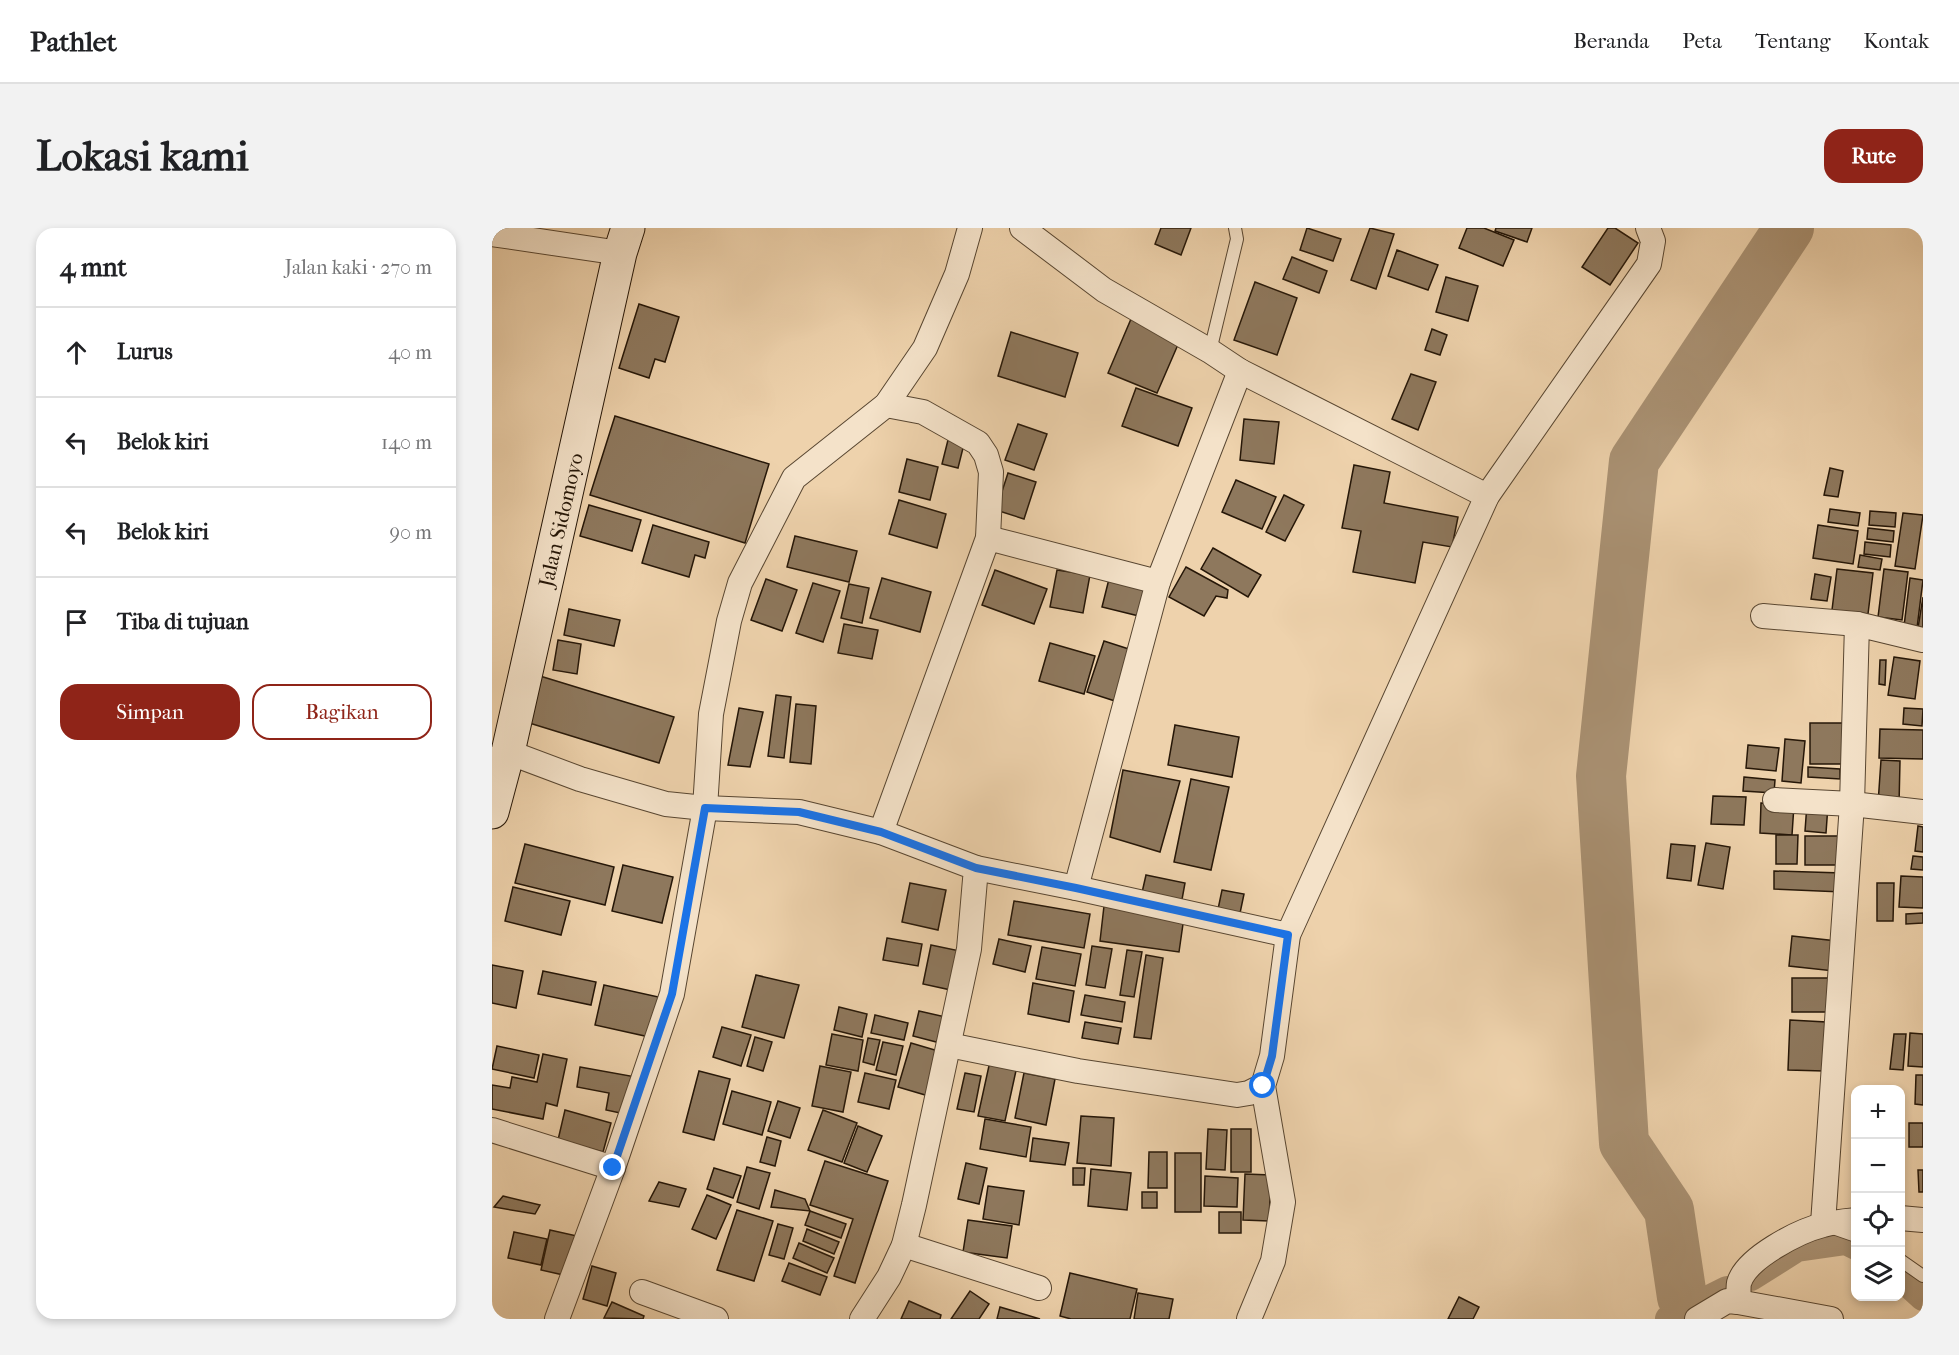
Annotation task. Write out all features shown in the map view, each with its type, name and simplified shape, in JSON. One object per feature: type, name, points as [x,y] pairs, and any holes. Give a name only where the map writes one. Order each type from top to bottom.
[{"type":"main road","name":"Jalan Sidomoyo","points":[[492,812],[508,752],[624,241]]},
{"type":"street","points":[[557,1319],[613,1168],[672,994],[705,808],[711,714],[729,621],[740,582],[795,478],[886,405],[924,348],[957,274],[970,228]]},
{"type":"street","points":[[1022,228],[1104,290],[1210,351],[1240,371],[1487,496]]},
{"type":"street","points":[[1249,1319],[1273,1261],[1283,1202],[1263,1086],[1272,1056],[1288,935],[1487,496],[1649,264],[1653,241],[1648,228]]},
{"type":"street","points":[[492,234],[624,241]]},
{"type":"street","points":[[1076,888],[1158,582],[1240,371]]},
{"type":"street","points":[[881,832],[988,538],[991,472],[986,455],[978,442],[923,412],[886,405]]},
{"type":"street","points":[[988,538],[1158,582]]},
{"type":"street","points":[[1764,616],[1857,624],[1923,640]]},
{"type":"street","points":[[1823,1224],[1852,804],[1857,624]]},
{"type":"street","points":[[508,752],[580,779],[666,804],[799,812],[881,832],[976,868],[1288,935]]},
{"type":"street","points":[[1775,800],[1852,804],[1923,812]]},
{"type":"street","points":[[862,1319],[889,1277],[904,1245],[969,949],[976,868]]},
{"type":"street","points":[[949,1045],[1078,1071],[1238,1095],[1263,1086]]},
{"type":"street","points":[[492,1130],[613,1168]]},
{"type":"street","points":[[1905,1218],[1923,1220]]},
{"type":"street","points":[[1732,1301],[1747,1267],[1766,1253],[1823,1224],[1851,1221]]},
{"type":"street","points":[[904,1245],[1040,1288]]},
{"type":"street","points":[[642,1292],[716,1319]]},
{"type":"street","points":[[1697,1319],[1732,1301],[1831,1319]]},
{"type":"lane","points":[[1210,351],[1237,239],[1235,228]]},
{"type":"lane","points":[[1823,1224],[1851,1234]]},
{"type":"lane","points":[[1905,1263],[1923,1276]]},
{"type":"building","points":[[1161,228],[1191,228],[1181,255],[1155,244]]},
{"type":"building","points":[[1307,228],[1341,239],[1333,261],[1300,250]]},
{"type":"building","points":[[1370,228],[1394,234],[1376,289],[1351,280]]},
{"type":"building","points":[[1467,228],[1484,228],[1514,240],[1503,266],[1459,248]]},
{"type":"building","points":[[1496,228],[1532,228],[1527,242],[1495,231]]},
{"type":"building","points":[[1608,228],[1615,228],[1638,243],[1610,285],[1582,267]]},
{"type":"building","points":[[1397,250],[1438,265],[1428,290],[1388,276]]},
{"type":"building","points":[[1292,257],[1327,271],[1319,293],[1283,279]]},
{"type":"building","points":[[1446,277],[1478,286],[1468,321],[1436,312]]},
{"type":"building","points":[[1255,282],[1297,298],[1277,355],[1234,340]]},
{"type":"building","points":[[639,304],[679,317],[665,362],[655,359],[649,378],[619,368]]},
{"type":"building","points":[[1131,319],[1180,340],[1157,393],[1108,373]]},
{"type":"building","points":[[1432,329],[1447,335],[1440,355],[1425,350]]},
{"type":"building","points":[[1011,332],[1078,353],[1065,397],[998,376]]},
{"type":"building","points":[[1411,374],[1436,382],[1418,430],[1392,419]]},
{"type":"building","points":[[1136,388],[1192,408],[1178,446],[1122,426]]},
{"type":"building","points":[[615,416],[769,464],[745,543],[590,495]]},
{"type":"building","points":[[1244,419],[1279,422],[1274,464],[1240,460]]},
{"type":"building","points":[[1018,424],[1047,434],[1034,470],[1005,460]]},
{"type":"building","points":[[949,436],[965,440],[958,468],[942,464]]},
{"type":"building","points":[[907,459],[938,467],[930,500],[899,492]]},
{"type":"building","points":[[1354,465],[1390,472],[1384,503],[1458,517],[1452,547],[1423,542],[1415,583],[1353,572],[1361,531],[1342,528]]},
{"type":"building","points":[[1830,468],[1843,471],[1838,497],[1824,495]]},
{"type":"building","points":[[1008,473],[1036,482],[1024,519],[996,510]]},
{"type":"building","points":[[1236,480],[1276,497],[1262,529],[1222,512]]},
{"type":"building","points":[[1284,495],[1304,505],[1285,541],[1266,532]]},
{"type":"building","points":[[899,500],[946,514],[937,548],[889,534]]},
{"type":"building","points":[[589,505],[641,520],[632,551],[580,536]]},
{"type":"building","points":[[1830,509],[1860,513],[1858,526],[1828,522]]},
{"type":"building","points":[[1870,511],[1896,513],[1895,527],[1869,525]]},
{"type":"building","points":[[1903,513],[1923,515],[1915,569],[1895,566]]},
{"type":"building","points":[[653,525],[709,542],[705,558],[695,555],[689,577],[642,563]]},
{"type":"building","points":[[1818,525],[1858,531],[1853,564],[1813,558]]},
{"type":"building","points":[[1868,528],[1894,531],[1893,542],[1867,539]]},
{"type":"building","points":[[795,536],[857,551],[849,582],[787,567]]},
{"type":"building","points":[[1865,542],[1891,545],[1890,557],[1864,554]]},
{"type":"building","points":[[1213,548],[1261,575],[1248,597],[1201,569]]},
{"type":"building","points":[[1860,555],[1882,559],[1880,570],[1858,567]]},
{"type":"building","points":[[1186,567],[1228,590],[1227,598],[1216,596],[1204,616],[1169,597]]},
{"type":"building","points":[[1837,569],[1873,573],[1868,614],[1832,610]]},
{"type":"building","points":[[1884,569],[1908,572],[1902,620],[1878,617]]},
{"type":"building","points":[[995,570],[1047,589],[1034,624],[982,605]]},
{"type":"building","points":[[1057,570],[1090,575],[1083,613],[1050,607]]},
{"type":"building","points":[[1815,574],[1831,577],[1827,601],[1811,599]]},
{"type":"building","points":[[882,578],[931,592],[920,632],[870,618]]},
{"type":"building","points":[[1910,578],[1923,580],[1917,628],[1904,626]]},
{"type":"building","points":[[766,579],[797,590],[782,631],[751,620]]},
{"type":"building","points":[[1109,579],[1150,589],[1143,617],[1102,607]]},
{"type":"building","points":[[813,583],[840,591],[823,642],[796,633]]},
{"type":"building","points":[[849,584],[869,588],[862,623],[841,618]]},
{"type":"building","points":[[1923,597],[1923,629],[1918,628]]},
{"type":"building","points":[[569,609],[620,620],[614,646],[564,635]]},
{"type":"building","points":[[844,624],[878,630],[872,659],[838,653]]},
{"type":"building","points":[[558,640],[581,644],[577,674],[553,670]]},
{"type":"building","points":[[1104,641],[1135,651],[1118,702],[1087,692]]},
{"type":"building","points":[[1050,643],[1095,656],[1084,694],[1039,681]]},
{"type":"building","points":[[1894,657],[1920,661],[1915,699],[1888,695]]},
{"type":"building","points":[[1880,660],[1886,660],[1885,685],[1879,684]]},
{"type":"building","points":[[540,676],[674,717],[659,763],[526,722]]},
{"type":"building","points":[[776,695],[791,697],[784,758],[768,756]]},
{"type":"building","points":[[796,704],[816,706],[811,764],[790,762]]},
{"type":"building","points":[[739,708],[763,712],[750,767],[728,765]]},
{"type":"building","points":[[1904,708],[1923,709],[1922,726],[1903,724]]},
{"type":"building","points":[[1810,723],[1845,723],[1845,764],[1810,764]]},
{"type":"building","points":[[1175,725],[1239,737],[1232,777],[1168,765]]},
{"type":"building","points":[[1880,729],[1923,730],[1923,759],[1879,758]]},
{"type":"building","points":[[1785,739],[1805,741],[1801,783],[1782,781]]},
{"type":"building","points":[[1748,745],[1779,748],[1776,771],[1746,768]]},
{"type":"building","points":[[1881,760],[1900,761],[1899,805],[1878,804]]},
{"type":"building","points":[[1808,767],[1840,769],[1840,779],[1808,777]]},
{"type":"building","points":[[1123,770],[1180,781],[1160,852],[1110,837]]},
{"type":"building","points":[[1744,777],[1775,780],[1774,793],[1743,791]]},
{"type":"building","points":[[1191,779],[1229,787],[1211,870],[1174,862]]},
{"type":"building","points":[[1713,796],[1746,797],[1744,825],[1711,824]]},
{"type":"building","points":[[1761,803],[1794,805],[1792,835],[1760,833]]},
{"type":"building","points":[[1807,804],[1828,805],[1826,833],[1805,831]]},
{"type":"building","points":[[1918,826],[1923,827],[1923,852],[1915,851]]},
{"type":"building","points":[[1776,835],[1798,835],[1797,864],[1776,864]]},
{"type":"building","points":[[1805,836],[1839,836],[1839,865],[1805,865]]},
{"type":"building","points":[[1706,843],[1730,847],[1723,889],[1698,885]]},
{"type":"building","points":[[525,844],[614,867],[605,905],[515,883]]},
{"type":"building","points":[[1671,844],[1695,846],[1691,881],[1667,878]]},
{"type":"building","points":[[1913,856],[1923,857],[1923,870],[1911,869]]},
{"type":"building","points":[[623,865],[673,877],[662,923],[612,911]]},
{"type":"building","points":[[1774,871],[1842,873],[1842,892],[1774,889]]},
{"type":"building","points":[[1146,875],[1185,883],[1181,905],[1141,897]]},
{"type":"building","points":[[1901,876],[1923,877],[1923,908],[1899,907]]},
{"type":"building","points":[[910,883],[946,890],[938,930],[902,922]]},
{"type":"building","points":[[1877,883],[1894,883],[1893,921],[1877,921]]},
{"type":"building","points":[[513,887],[570,901],[561,935],[505,921]]},
{"type":"building","points":[[1222,890],[1244,894],[1239,918],[1217,914]]},
{"type":"building","points":[[1014,901],[1090,914],[1084,948],[1008,935]]},
{"type":"building","points":[[1104,906],[1184,917],[1179,952],[1100,941]]},
{"type":"building","points":[[1923,913],[1923,923],[1906,924],[1906,914]]},
{"type":"building","points":[[1792,936],[1837,941],[1834,971],[1789,966]]},
{"type":"building","points":[[887,938],[922,944],[918,966],[883,960]]},
{"type":"building","points":[[999,939],[1031,946],[1025,972],[993,964]]},
{"type":"building","points":[[931,945],[960,951],[951,990],[923,984]]},
{"type":"building","points":[[1092,946],[1112,949],[1105,988],[1086,985]]},
{"type":"building","points":[[1042,947],[1081,954],[1075,986],[1036,979]]},
{"type":"building","points":[[1127,950],[1142,952],[1134,997],[1120,995]]},
{"type":"building","points":[[1146,955],[1163,958],[1151,1039],[1134,1037]]},
{"type":"building","points":[[492,965],[523,971],[516,1008],[492,1003]]},
{"type":"building","points":[[543,971],[596,982],[591,1005],[538,994]]},
{"type":"building","points":[[756,975],[799,985],[784,1038],[742,1027]]},
{"type":"building","points":[[1792,978],[1829,978],[1829,1012],[1792,1012]]},
{"type":"building","points":[[1033,983],[1074,991],[1069,1022],[1028,1014]]},
{"type":"building","points":[[604,985],[663,998],[654,1038],[595,1025]]},
{"type":"building","points":[[1085,995],[1125,1002],[1122,1022],[1081,1015]]},
{"type":"building","points":[[839,1007],[867,1014],[862,1037],[834,1030]]},
{"type":"building","points":[[919,1011],[950,1018],[944,1044],[913,1036]]},
{"type":"building","points":[[875,1015],[908,1023],[904,1040],[871,1033]]},
{"type":"building","points":[[1790,1020],[1826,1022],[1824,1071],[1788,1070]]},
{"type":"building","points":[[1085,1022],[1121,1028],[1118,1044],[1082,1038]]},
{"type":"building","points":[[722,1027],[751,1035],[741,1066],[713,1057]]},
{"type":"building","points":[[1910,1033],[1923,1034],[1923,1067],[1908,1066]]},
{"type":"building","points":[[832,1034],[863,1040],[858,1071],[826,1065]]},
{"type":"building","points":[[1894,1034],[1906,1034],[1903,1070],[1890,1069]]},
{"type":"building","points":[[755,1037],[772,1042],[763,1071],[747,1066]]},
{"type":"building","points":[[868,1038],[880,1040],[874,1065],[863,1062]]},
{"type":"building","points":[[883,1042],[903,1046],[896,1075],[876,1070]]},
{"type":"building","points":[[911,1043],[945,1053],[932,1097],[898,1087]]},
{"type":"building","points":[[497,1046],[539,1055],[534,1078],[492,1069]]},
{"type":"building","points":[[543,1054],[567,1059],[557,1106],[546,1103],[543,1119],[492,1109],[492,1085],[510,1088],[512,1077],[537,1082]]},
{"type":"building","points":[[990,1061],[1017,1066],[1005,1121],[978,1116]]},
{"type":"building","points":[[820,1066],[851,1072],[843,1112],[812,1106]]},
{"type":"building","points":[[580,1067],[636,1077],[630,1115],[606,1110],[609,1093],[577,1087]]},
{"type":"building","points":[[699,1071],[730,1079],[714,1140],[683,1132]]},
{"type":"building","points":[[865,1073],[896,1080],[889,1109],[858,1102]]},
{"type":"building","points":[[965,1073],[981,1076],[974,1112],[957,1109]]},
{"type":"building","points":[[1024,1073],[1055,1079],[1046,1125],[1015,1118]]},
{"type":"building","points":[[1916,1075],[1923,1075],[1923,1105],[1915,1104]]},
{"type":"building","points":[[732,1091],[771,1102],[762,1135],[723,1124]]},
{"type":"building","points":[[778,1101],[800,1108],[790,1138],[768,1131]]},
{"type":"building","points":[[565,1110],[611,1123],[603,1152],[558,1140]]},
{"type":"building","points":[[823,1110],[857,1123],[842,1162],[808,1150]]},
{"type":"building","points":[[1081,1116],[1114,1118],[1111,1166],[1077,1163]]},
{"type":"building","points":[[985,1119],[1031,1127],[1026,1157],[980,1149]]},
{"type":"building","points":[[1909,1123],[1923,1123],[1923,1147],[1909,1147]]},
{"type":"building","points":[[858,1126],[882,1136],[867,1172],[844,1163]]},
{"type":"building","points":[[1208,1129],[1227,1130],[1225,1170],[1206,1169]]},
{"type":"building","points":[[1231,1129],[1251,1129],[1251,1172],[1231,1172]]},
{"type":"building","points":[[767,1137],[781,1141],[775,1166],[760,1162]]},
{"type":"building","points":[[1033,1138],[1069,1143],[1065,1165],[1030,1161]]},
{"type":"building","points":[[1149,1152],[1167,1152],[1167,1188],[1148,1188]]},
{"type":"building","points":[[1175,1153],[1201,1153],[1201,1212],[1175,1212]]},
{"type":"building","points":[[825,1161],[888,1181],[855,1283],[834,1276],[853,1219],[810,1205]]},
{"type":"building","points":[[966,1163],[987,1168],[979,1204],[958,1199]]},
{"type":"building","points":[[747,1167],[770,1173],[759,1209],[737,1202]]},
{"type":"building","points":[[714,1168],[741,1176],[733,1198],[707,1189]]},
{"type":"building","points":[[1073,1168],[1085,1168],[1084,1185],[1073,1185]]},
{"type":"building","points":[[1091,1169],[1131,1173],[1127,1210],[1088,1206]]},
{"type":"building","points":[[1918,1170],[1923,1170],[1923,1192],[1919,1192]]},
{"type":"building","points":[[1245,1174],[1271,1175],[1269,1221],[1243,1220]]},
{"type":"building","points":[[1205,1176],[1238,1178],[1237,1207],[1204,1206]]},
{"type":"building","points":[[659,1182],[686,1189],[679,1207],[649,1201]]},
{"type":"building","points":[[988,1186],[1024,1191],[1019,1225],[983,1219]]},
{"type":"building","points":[[775,1190],[805,1199],[810,1211],[771,1207]]},
{"type":"building","points":[[1142,1192],[1157,1192],[1157,1208],[1142,1208]]},
{"type":"building","points":[[707,1195],[731,1205],[716,1239],[692,1229]]},
{"type":"building","points":[[503,1196],[540,1205],[535,1214],[494,1207]]},
{"type":"building","points":[[737,1210],[773,1221],[754,1281],[717,1270]]},
{"type":"building","points":[[810,1211],[846,1224],[841,1238],[805,1225]]},
{"type":"building","points":[[1219,1212],[1241,1212],[1241,1233],[1219,1233]]},
{"type":"building","points":[[968,1220],[1012,1226],[1007,1258],[963,1252]]},
{"type":"building","points":[[778,1224],[793,1228],[784,1259],[769,1255]]},
{"type":"building","points":[[807,1229],[839,1242],[834,1254],[803,1241]]},
{"type":"building","points":[[550,1230],[577,1236],[568,1276],[541,1270]]},
{"type":"building","points":[[514,1232],[547,1239],[541,1265],[508,1258]]},
{"type":"building","points":[[799,1243],[834,1258],[827,1273],[793,1258]]},
{"type":"building","points":[[789,1263],[827,1277],[820,1295],[782,1281]]},
{"type":"building","points":[[592,1266],[616,1273],[607,1306],[583,1299]]},
{"type":"building","points":[[1070,1273],[1137,1289],[1130,1319],[1071,1319],[1060,1316]]},
{"type":"building","points":[[970,1291],[989,1304],[979,1319],[951,1319]]},
{"type":"building","points":[[1138,1293],[1173,1299],[1169,1319],[1134,1319]]},
{"type":"building","points":[[1459,1297],[1479,1307],[1473,1319],[1448,1319]]},
{"type":"building","points":[[909,1301],[941,1315],[940,1319],[901,1319]]},
{"type":"building","points":[[612,1302],[644,1316],[643,1319],[604,1318]]},
{"type":"building","points":[[1000,1307],[1040,1319],[997,1319]]},
{"type":"waterway","points":[[1682,1297],[1669,1210],[1624,1143],[1601,776],[1634,461],[1789,228]]},
{"type":"waterway","points":[[1751,1277],[1797,1248],[1846,1241],[1851,1244]]},
{"type":"waterway","points":[[1905,1281],[1923,1297]]},
{"type":"waterway","points":[[1669,1319],[1727,1290]]},
{"type":"route","points":[[613,1168],[672,994],[705,808],[799,812],[881,832],[976,868],[1288,935],[1272,1056],[1263,1086]]}]
